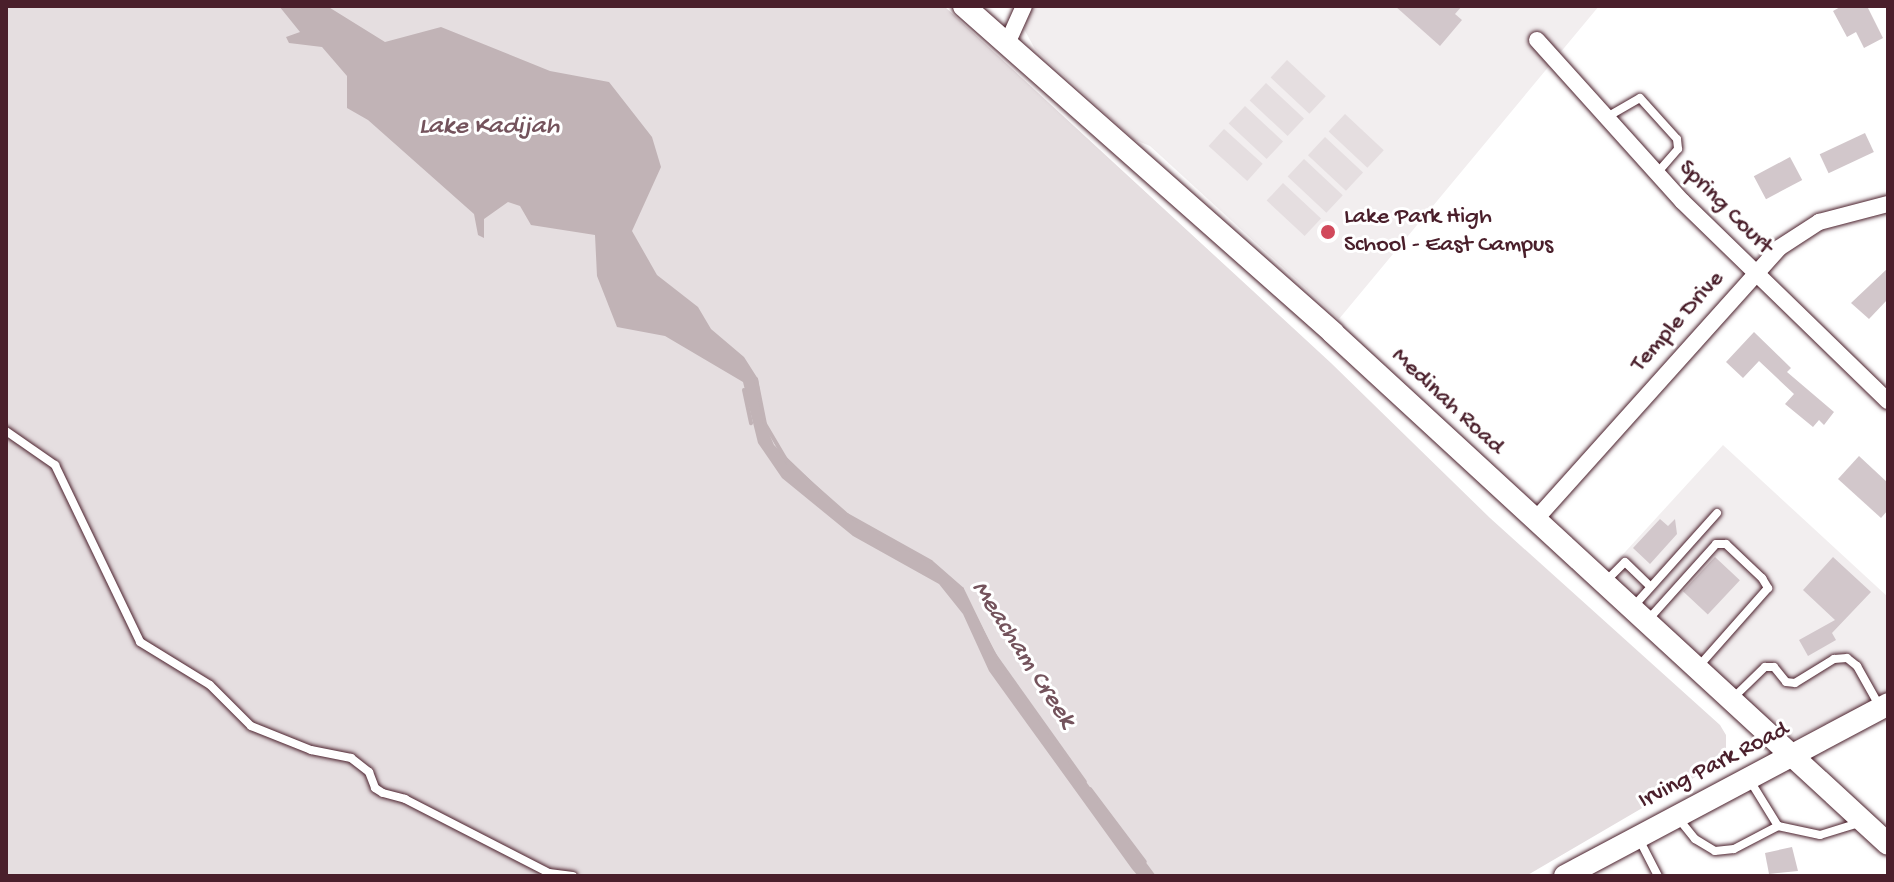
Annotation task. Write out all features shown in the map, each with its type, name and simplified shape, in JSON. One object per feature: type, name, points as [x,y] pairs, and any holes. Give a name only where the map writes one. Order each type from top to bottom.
[{"type":"main road","name":"Medinah Road","points":[[964,6],[1333,333],[1888,844]]},
{"type":"main road","name":"Irving Park Road","points":[[1565,876],[1884,706]]},
{"type":"street","points":[[1006,46],[1024,6]]},
{"type":"street","name":"Spring Court","points":[[1537,40],[1657,173],[1888,401]]},
{"type":"street","name":"Temple Drive","points":[[1536,519],[1779,248],[1819,222],[1888,204]]},
{"type":"lane","points":[[1607,117],[1640,98],[1677,139],[1678,149],[1657,173]]},
{"type":"lane","points":[[6,431],[55,465],[140,642],[210,685],[251,726],[311,750],[351,758],[361,763],[383,793],[405,799],[549,873],[573,876]]},
{"type":"lane","points":[[1640,614],[1650,586],[1717,513]]},
{"type":"lane","points":[[1640,614],[1716,544],[1726,544],[1762,578],[1768,588],[1697,667]]},
{"type":"lane","points":[[1605,582],[1625,562],[1650,586]]},
{"type":"lane","points":[[1732,699],[1765,667],[1774,667],[1786,682],[1795,683],[1834,659],[1847,658],[1857,666],[1884,706]]},
{"type":"lane","points":[[1748,777],[1778,826]]},
{"type":"lane","points":[[1675,815],[1695,839],[1715,851],[1734,849],[1778,826],[1820,835],[1864,822]]},
{"type":"lane","points":[[1637,835],[1658,876]]},
{"type":"shaded area","points":[[6,6],[944,6],[1331,363],[1490,518],[1720,725],[1726,735],[1726,759],[1526,876],[6,876]]},
{"type":"shaded area","name":"Lake Park High School - East Campus","points":[[1032,6],[1599,6],[1339,319],[1150,146],[1133,139],[1035,49],[1024,29]]},
{"type":"shaded area","points":[[1287,60],[1326,96],[1309,114],[1271,78]]},
{"type":"shaded area","points":[[1266,83],[1304,118],[1288,136],[1250,101]]},
{"type":"shaded area","points":[[1245,106],[1283,141],[1267,159],[1229,124]]},
{"type":"shaded area","points":[[1345,114],[1384,150],[1367,168],[1329,132]]},
{"type":"shaded area","points":[[1224,129],[1263,164],[1247,181],[1209,146]]},
{"type":"shaded area","points":[[1325,137],[1363,172],[1346,191],[1308,155]]},
{"type":"shaded area","points":[[1304,159],[1343,195],[1326,213],[1288,177]]},
{"type":"shaded area","points":[[1283,183],[1321,218],[1305,236],[1267,201]]},
{"type":"shaded area","points":[[1723,445],[1888,597],[1888,694],[1789,741],[1605,574]]},
{"type":"water","name":"Lake Kadijah","points":[[279,6],[327,6],[385,42],[441,27],[550,71],[609,82],[652,137],[661,167],[632,231],[657,275],[698,307],[711,329],[744,357],[758,379],[765,424],[774,445],[847,515],[931,562],[962,589],[1009,678],[1156,876],[1138,876],[1132,869],[989,671],[963,614],[939,584],[853,536],[782,478],[758,443],[743,382],[665,336],[617,327],[597,276],[595,235],[531,225],[520,206],[508,202],[484,219],[484,238],[478,235],[474,214],[368,120],[347,108],[347,76],[322,47],[289,43],[286,37],[300,32]]},
{"type":"building","points":[[1395,6],[1462,6],[1455,14],[1462,20],[1440,46]]},
{"type":"building","points":[[1842,6],[1867,6],[1883,38],[1864,48],[1856,32],[1847,37],[1833,11]]},
{"type":"building","points":[[1865,133],[1874,152],[1829,173],[1820,154]]},
{"type":"building","points":[[1790,157],[1802,180],[1766,199],[1754,176]]},
{"type":"building","points":[[1888,268],[1888,299],[1869,319],[1851,303]]},
{"type":"building","points":[[1754,332],[1791,368],[1787,372],[1834,412],[1824,425],[1819,420],[1813,427],[1785,404],[1794,394],[1759,361],[1743,378],[1726,362]]},
{"type":"building","points":[[1859,456],[1888,483],[1888,510],[1881,518],[1838,479]]},
{"type":"building","points":[[1660,519],[1668,526],[1675,519],[1677,534],[1650,564],[1633,548]]},
{"type":"building","points":[[1715,557],[1740,580],[1708,615],[1683,591]]},
{"type":"building","points":[[1833,557],[1871,592],[1832,633],[1836,640],[1808,656],[1799,640],[1835,620],[1803,590]]},
{"type":"building","points":[[1792,847],[1798,871],[1769,874],[1765,853]]},
{"type":"waterway","name":"Meacham Creek","points":[[756,379],[765,424],[788,463],[847,515],[931,562],[962,589],[993,653],[1085,782]]},
{"type":"waterway","name":"Meacham Creek","points":[[744,390],[751,423]]},
{"type":"waterway","name":"Meacham Creek","points":[[1090,789],[1145,862]]},
{"type":"place","name":"Lake Park High School - East Campus","points":[[1328,232]]}]
